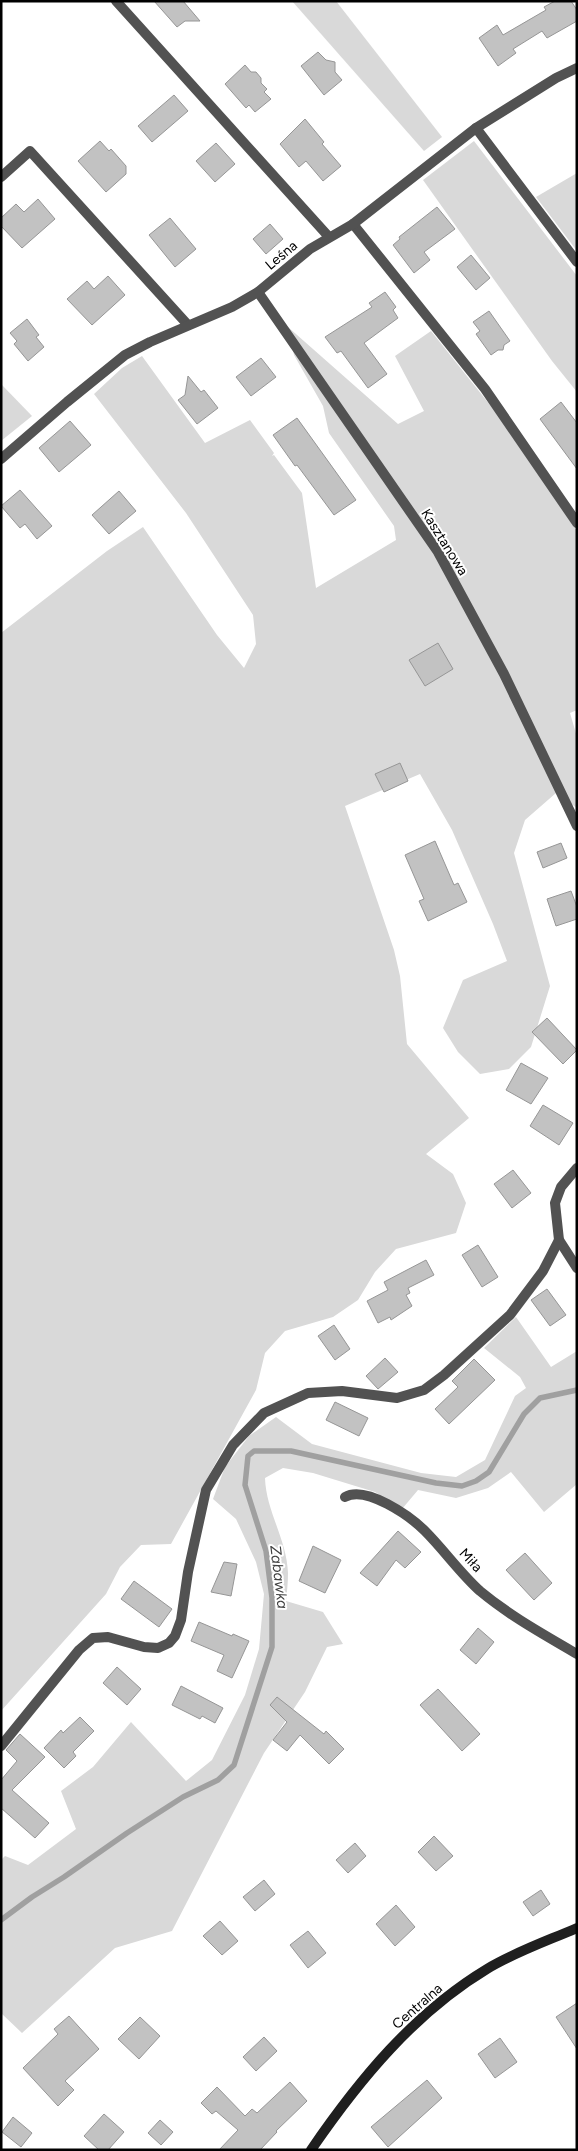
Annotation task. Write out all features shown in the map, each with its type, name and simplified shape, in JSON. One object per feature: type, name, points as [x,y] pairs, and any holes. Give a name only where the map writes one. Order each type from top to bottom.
[{"type":"street","points":[[116,1],[329,237]]},
{"type":"street","name":"Leśna","points":[[1,459],[125,355],[188,325],[232,307],[258,292],[310,249],[354,224],[476,128],[556,78],[577,68]]},
{"type":"street","points":[[476,128],[577,262]]},
{"type":"street","points":[[1,177],[30,151],[188,325]]},
{"type":"street","points":[[354,224],[485,389],[577,523]]},
{"type":"street","name":"Kasztanowa","points":[[258,292],[438,552],[504,674],[577,826]]},
{"type":"street","points":[[577,1168],[561,1187],[555,1203],[559,1240],[577,1268]]},
{"type":"street","points":[[1,1746],[79,1650],[92,1638],[108,1637],[144,1647],[158,1648],[169,1643],[175,1636],[181,1620],[188,1572],[206,1490],[233,1445],[264,1413],[308,1392],[342,1391],[397,1398],[424,1390],[444,1375],[510,1315],[543,1271],[559,1240]]},
{"type":"street","name":"Miła","points":[[345,1497],[350,1494],[370,1495],[392,1506],[424,1530],[486,1595],[513,1617],[577,1654]]},
{"type":"street","name":"Centralna","points":[[311,2150],[342,2104],[397,2042],[434,2006],[488,1968],[577,1928]]},
{"type":"shaded area","points":[[292,1],[336,1],[442,137],[424,151]]},
{"type":"shaded area","points":[[474,141],[577,276],[577,392],[552,361],[423,180]]},
{"type":"shaded area","points":[[577,173],[577,251],[536,197]]},
{"type":"shaded area","points":[[288,327],[398,424],[424,411],[395,356],[431,331],[494,410],[577,531],[577,710],[570,713],[577,737],[577,808],[556,793],[525,820],[514,853],[550,986],[531,1047],[509,1069],[480,1074],[458,1052],[443,1028],[463,980],[507,961],[452,830],[420,774],[345,806],[394,950],[400,976],[407,1044],[469,1118],[426,1154],[453,1174],[466,1203],[456,1233],[396,1249],[375,1272],[358,1300],[333,1317],[285,1331],[265,1353],[256,1390],[171,1544],[141,1545],[120,1567],[106,1594],[1,1711],[1,633],[107,551],[143,527],[217,635],[244,668],[256,644],[253,615],[186,513],[94,394],[122,368],[142,356],[205,443],[250,420],[274,453],[272,456],[274,455],[302,493],[316,588],[396,540],[394,526],[329,433],[323,406],[294,355]]},
{"type":"shaded area","points":[[1,384],[32,416],[1,441]]},
{"type":"shaded area","points":[[516,1317],[551,1367],[577,1351],[577,1484],[544,1512],[511,1472],[488,1488],[456,1498],[418,1490],[402,1509],[375,1492],[313,1473],[283,1468],[265,1478],[269,1502],[287,1561],[286,1601],[323,1612],[343,1644],[327,1647],[305,1692],[264,1753],[172,1931],[115,1948],[22,2033],[1,2013],[1,1860],[5,1856],[28,1865],[76,1829],[61,1791],[93,1767],[131,1722],[186,1781],[212,1760],[245,1695],[259,1649],[264,1594],[256,1562],[236,1519],[213,1499],[225,1467],[249,1436],[276,1417],[312,1444],[421,1473],[456,1477],[485,1460],[515,1396],[526,1388],[520,1377],[484,1348]]},
{"type":"building","points":[[154,1],[183,1],[200,21],[185,21],[177,27]]},
{"type":"building","points":[[555,1],[571,1],[577,10],[577,21],[547,38],[542,31],[513,49],[516,53],[498,66],[479,38],[497,25],[503,35],[546,10],[544,7]]},
{"type":"building","points":[[318,52],[326,60],[335,62],[335,72],[342,80],[324,95],[301,66]]},
{"type":"building","points":[[245,65],[251,72],[256,72],[261,78],[261,83],[267,89],[264,92],[271,99],[255,112],[249,105],[246,108],[225,84]]},
{"type":"building","points":[[174,95],[188,111],[152,142],[138,126]]},
{"type":"building","points":[[305,119],[324,142],[322,144],[341,166],[323,181],[306,161],[299,167],[280,144]]},
{"type":"building","points":[[100,141],[109,151],[111,149],[126,166],[126,174],[106,192],[78,161]]},
{"type":"building","points":[[216,143],[235,164],[215,182],[196,161]]},
{"type":"building","points":[[38,199],[55,219],[22,248],[1,226],[1,218],[16,204],[24,212]]},
{"type":"building","points":[[437,207],[455,229],[424,252],[430,260],[414,273],[393,245],[400,239],[399,237]]},
{"type":"building","points":[[170,218],[196,249],[175,267],[149,235]]},
{"type":"building","points":[[270,224],[283,239],[266,254],[253,239]]},
{"type":"building","points":[[471,255],[490,278],[476,290],[457,267]]},
{"type":"building","points":[[108,276],[125,295],[92,325],[67,299],[87,281],[94,289]]},
{"type":"building","points":[[385,292],[396,307],[393,310],[398,318],[364,343],[387,374],[368,388],[341,351],[337,353],[325,337],[372,307],[369,303]]},
{"type":"building","points":[[489,311],[510,341],[504,345],[503,350],[498,350],[491,355],[476,334],[480,331],[473,322]]},
{"type":"building","points":[[27,319],[39,335],[36,337],[44,347],[28,361],[14,344],[17,341],[10,333]]},
{"type":"building","points":[[261,358],[276,377],[251,396],[236,377]]},
{"type":"building","points":[[188,376],[201,392],[204,390],[218,408],[197,424],[178,400],[185,395]]},
{"type":"building","points":[[561,402],[577,423],[577,469],[540,419]]},
{"type":"building","points":[[297,418],[356,500],[334,515],[273,435]]},
{"type":"building","points":[[70,421],[91,445],[59,472],[39,448]]},
{"type":"building","points":[[20,490],[52,526],[37,539],[25,524],[20,528],[1,506]]},
{"type":"building","points":[[119,491],[136,511],[109,534],[92,515]]},
{"type":"building","points":[[438,643],[453,669],[425,686],[409,660]]},
{"type":"building","points":[[400,763],[408,781],[384,792],[375,774]]},
{"type":"building","points":[[435,841],[454,885],[458,883],[467,902],[428,921],[419,901],[424,899],[405,855]]},
{"type":"building","points":[[561,843],[567,858],[543,868],[537,852]]},
{"type":"building","points":[[571,891],[577,907],[577,919],[556,926],[547,899]]},
{"type":"building","points":[[547,1018],[577,1050],[563,1064],[532,1032]]},
{"type":"building","points":[[521,1063],[548,1078],[531,1104],[506,1090]]},
{"type":"building","points":[[543,1105],[573,1123],[559,1145],[530,1126]]},
{"type":"building","points":[[513,1170],[531,1193],[512,1208],[494,1184]]},
{"type":"building","points":[[478,1245],[498,1277],[482,1287],[462,1255]]},
{"type":"building","points":[[426,1260],[434,1275],[408,1288],[410,1293],[406,1295],[412,1306],[391,1320],[390,1317],[378,1323],[367,1301],[388,1290],[384,1282]]},
{"type":"building","points":[[547,1289],[566,1315],[550,1326],[531,1300]]},
{"type":"building","points":[[334,1325],[350,1349],[335,1360],[318,1336]]},
{"type":"building","points":[[385,1358],[398,1372],[378,1389],[366,1376]]},
{"type":"building","points":[[474,1359],[495,1380],[449,1424],[435,1409],[458,1387],[452,1381]]},
{"type":"building","points":[[335,1402],[368,1418],[359,1436],[326,1420]]},
{"type":"building","points":[[398,1531],[421,1552],[405,1568],[396,1560],[377,1586],[360,1573]]},
{"type":"building","points":[[313,1546],[341,1560],[325,1593],[299,1581]]},
{"type":"building","points":[[525,1553],[552,1583],[534,1600],[506,1570]]},
{"type":"building","points":[[224,1562],[237,1564],[231,1596],[211,1592]]},
{"type":"building","points":[[134,1581],[172,1609],[159,1627],[121,1599]]},
{"type":"building","points":[[199,1622],[249,1641],[232,1678],[217,1671],[224,1655],[191,1641]]},
{"type":"building","points":[[478,1628],[494,1642],[476,1664],[460,1650]]},
{"type":"building","points":[[117,1667],[141,1689],[127,1705],[103,1683]]},
{"type":"building","points":[[181,1686],[223,1708],[215,1723],[202,1716],[200,1719],[172,1705]]},
{"type":"building","points":[[438,1689],[480,1734],[462,1751],[420,1705]]},
{"type":"building","points":[[277,1697],[324,1734],[326,1731],[344,1749],[329,1764],[300,1735],[287,1751],[273,1740],[287,1722],[270,1705]]},
{"type":"building","points":[[80,1717],[94,1731],[73,1752],[76,1756],[64,1768],[44,1748],[61,1730],[63,1733]]},
{"type":"building","points":[[20,1734],[45,1757],[12,1790],[49,1823],[35,1838],[1,1808],[1,1780],[17,1761],[6,1750]]},
{"type":"building","points":[[434,1836],[453,1856],[436,1871],[418,1852]]},
{"type":"building","points":[[355,1843],[366,1856],[348,1873],[336,1860]]},
{"type":"building","points":[[264,1880],[275,1894],[255,1911],[243,1897]]},
{"type":"building","points":[[541,1890],[550,1904],[533,1916],[523,1902]]},
{"type":"building","points":[[396,1905],[415,1927],[395,1946],[376,1924]]},
{"type":"building","points":[[220,1921],[238,1941],[222,1955],[203,1936]]},
{"type":"building","points":[[308,1931],[326,1953],[308,1968],[290,1945]]},
{"type":"building","points":[[577,2003],[577,2049],[556,2017]]},
{"type":"building","points":[[69,2016],[99,2049],[65,2081],[74,2090],[58,2106],[23,2068],[58,2034],[54,2029]]},
{"type":"building","points":[[140,2017],[160,2036],[139,2059],[118,2039]]},
{"type":"building","points":[[264,2037],[277,2051],[256,2071],[243,2057]]},
{"type":"building","points":[[500,2038],[517,2062],[495,2078],[478,2054]]},
{"type":"building","points":[[427,2080],[442,2098],[388,2147],[371,2127]]},
{"type":"building","points":[[290,2082],[307,2101],[276,2131],[260,2150],[219,2150],[238,2130],[216,2111],[212,2114],[201,2103],[217,2087],[245,2116],[252,2109],[257,2113]]},
{"type":"building","points":[[104,2114],[124,2132],[108,2150],[99,2150],[84,2136]]},
{"type":"building","points":[[13,2117],[32,2133],[21,2147],[2,2132]]},
{"type":"building","points":[[160,2120],[173,2132],[161,2145],[148,2133]]},
{"type":"waterway","name":"Zabawka","points":[[1,1920],[127,1833],[183,1797],[218,1780],[234,1765],[272,1647],[272,1598],[266,1551],[245,1485],[248,1456],[254,1451],[291,1451],[436,1483],[462,1486],[476,1481],[489,1472],[524,1414],[540,1398],[577,1390]]}]
